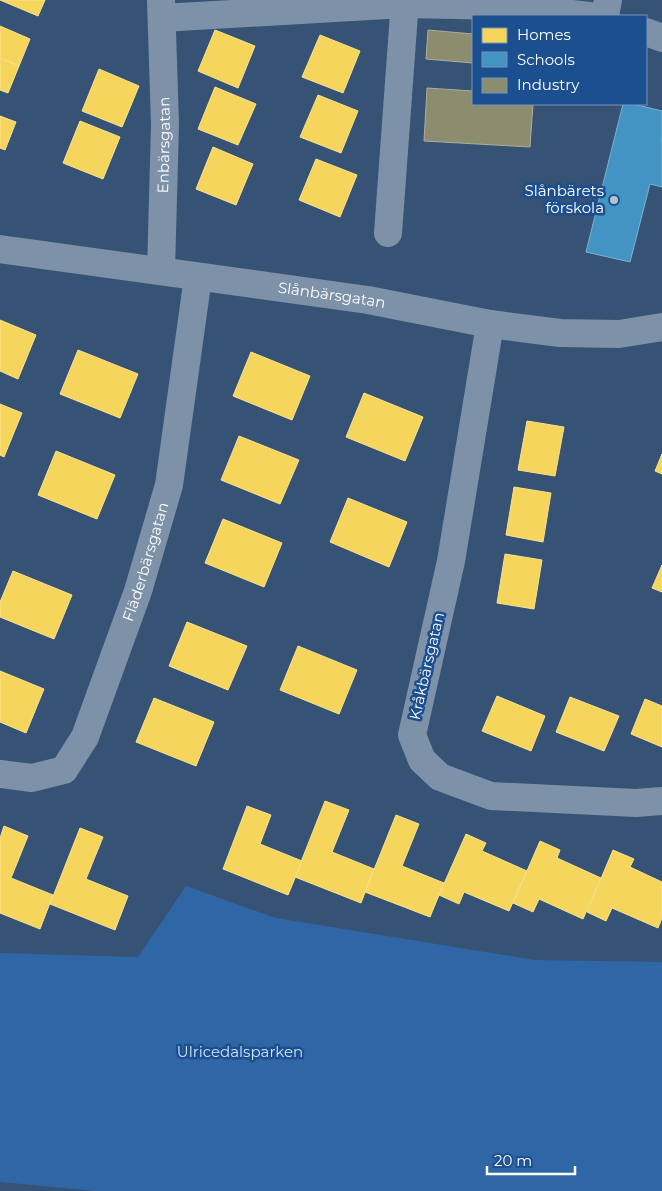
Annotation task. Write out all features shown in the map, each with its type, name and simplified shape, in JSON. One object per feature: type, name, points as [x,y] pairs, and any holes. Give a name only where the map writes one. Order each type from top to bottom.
[{"type":"street","points":[[605,15],[608,0]]},
{"type":"street","points":[[388,233],[404,2]]},
{"type":"street","name":"Enbärsgatan","points":[[161,272],[166,124],[161,9],[404,2],[506,6],[581,15]]},
{"type":"street","points":[[647,32],[662,38]]},
{"type":"street","name":"Slånbärsgatan","points":[[0,249],[368,300],[490,324],[560,333],[619,334],[662,327]]},
{"type":"street","name":"Fläderbärsgatan","points":[[0,774],[32,778],[64,770],[85,737],[138,591],[169,485],[198,277]]},
{"type":"street","name":"Kråkbärsgatan","points":[[490,324],[451,561],[412,735],[422,760],[440,777],[491,796],[636,803],[662,801]]},
{"type":"green space","name":"Ulricedalsparken","points":[[186,886],[276,918],[535,960],[662,962],[662,1191],[95,1191],[0,1182],[0,953],[138,957]]},
{"type":"building: Homes","points":[[0,0],[45,0],[38,16]]},
{"type":"building: Homes","points":[[0,26],[30,39],[19,66],[0,58]]},
{"type":"building: Homes","points":[[215,30],[255,46],[238,88],[198,71]]},
{"type":"building: Homes","points":[[320,35],[360,51],[343,93],[302,77]]},
{"type":"building: Homes","points":[[0,58],[19,66],[8,93],[0,90]]},
{"type":"building: Homes","points":[[99,69],[139,86],[122,127],[82,111]]},
{"type":"building: Homes","points":[[215,87],[256,104],[238,145],[198,129]]},
{"type":"building: Homes","points":[[318,95],[358,111],[341,153],[300,137]]},
{"type":"building: Homes","points":[[0,116],[16,122],[5,150],[0,148]]},
{"type":"building: Homes","points":[[80,121],[120,137],[103,179],[63,163]]},
{"type":"building: Homes","points":[[213,147],[253,164],[236,205],[196,189]]},
{"type":"building: Homes","points":[[316,159],[357,175],[340,217],[299,200]]},
{"type":"building: Homes","points":[[0,320],[36,335],[18,379],[0,371]]},
{"type":"building: Homes","points":[[78,350],[138,374],[120,418],[60,394]]},
{"type":"building: Homes","points":[[251,352],[310,376],[292,420],[233,396]]},
{"type":"building: Homes","points":[[364,393],[423,417],[405,461],[346,437]]},
{"type":"building: Homes","points":[[0,404],[22,413],[4,457],[0,455]]},
{"type":"building: Homes","points":[[527,421],[564,427],[555,476],[518,470]]},
{"type":"building: Homes","points":[[239,436],[299,460],[280,504],[221,480]]},
{"type":"building: Homes","points":[[56,451],[115,475],[97,519],[38,495]]},
{"type":"building: Homes","points":[[662,454],[662,474],[655,471]]},
{"type":"building: Homes","points":[[514,487],[551,493],[543,542],[506,535]]},
{"type":"building: Homes","points":[[348,498],[407,522],[389,567],[330,542]]},
{"type":"building: Homes","points":[[223,519],[282,543],[264,587],[205,563]]},
{"type":"building: Homes","points":[[505,554],[542,560],[534,609],[497,603]]},
{"type":"building: Homes","points":[[662,565],[662,592],[652,588]]},
{"type":"building: Homes","points":[[13,571],[72,595],[54,639],[0,617],[0,602]]},
{"type":"building: Homes","points":[[187,622],[247,646],[228,690],[169,666]]},
{"type":"building: Homes","points":[[298,646],[357,670],[339,714],[280,690]]},
{"type":"building: Homes","points":[[0,671],[44,689],[26,733],[0,722]]},
{"type":"building: Homes","points":[[497,696],[545,716],[531,751],[482,731]]},
{"type":"building: Homes","points":[[570,697],[619,716],[604,751],[556,732]]},
{"type":"building: Homes","points":[[154,698],[214,722],[196,766],[136,742]]},
{"type":"building: Homes","points":[[645,699],[662,706],[662,747],[631,734]]},
{"type":"building: Homes","points":[[325,801],[349,810],[332,852],[374,869],[361,903],[295,877]]},
{"type":"building: Homes","points":[[247,806],[271,815],[260,844],[302,861],[288,895],[223,869]]},
{"type":"building: Homes","points":[[396,815],[419,824],[402,866],[444,883],[430,917],[365,892]]},
{"type":"building: Homes","points":[[4,826],[28,836],[11,878],[53,895],[40,929],[0,913],[0,838]]},
{"type":"building: Homes","points":[[80,828],[103,837],[86,879],[128,896],[115,930],[50,904]]},
{"type":"building: Homes","points":[[466,834],[486,843],[482,851],[527,871],[509,911],[464,892],[459,904],[439,895]]},
{"type":"building: Homes","points":[[540,841],[560,850],[557,858],[601,878],[583,919],[539,899],[533,912],[513,903]]},
{"type":"building: Homes","points":[[613,850],[634,859],[630,867],[662,882],[662,918],[658,928],[612,908],[606,921],[587,912]]},
{"type":"building: Schools","points":[[623,105],[637,105],[662,111],[662,187],[650,184],[630,262],[586,252]]},
{"type":"building: Industry","points":[[428,30],[472,34],[472,63],[426,59]]},
{"type":"building: Industry","points":[[427,88],[472,91],[472,105],[533,105],[530,147],[424,141]]},
{"type":"place","name":"Slånbärets förskola","points":[[614,200]]}]
